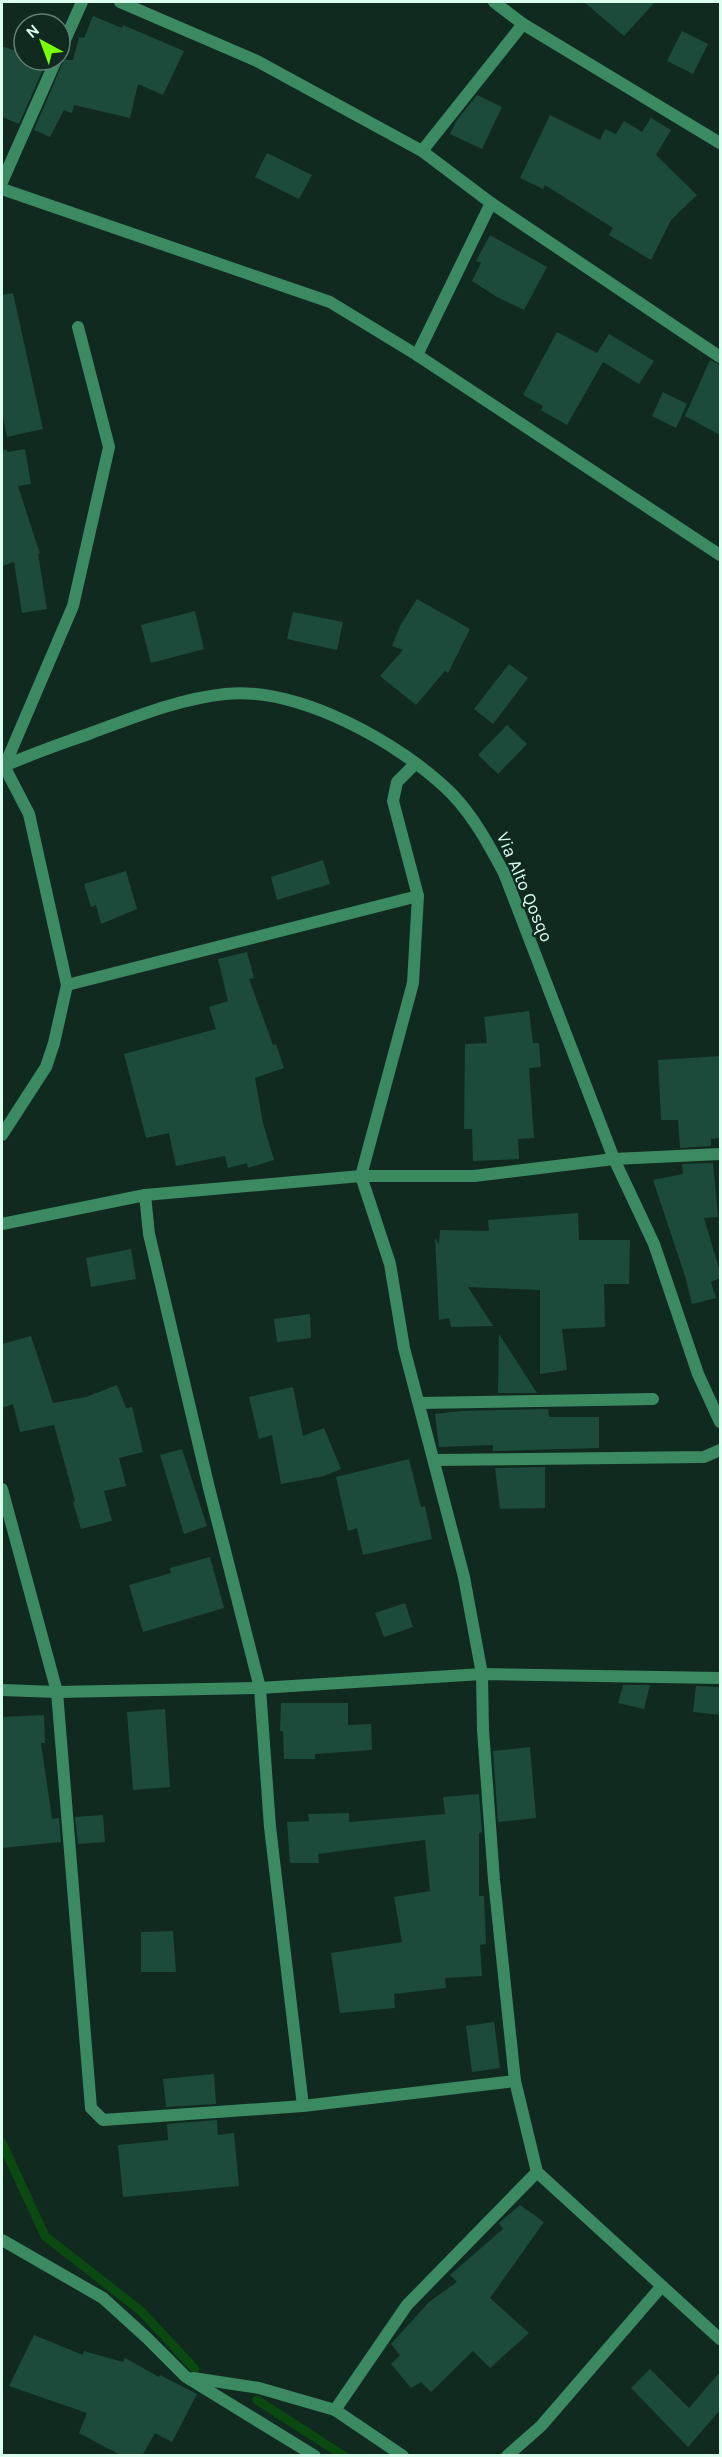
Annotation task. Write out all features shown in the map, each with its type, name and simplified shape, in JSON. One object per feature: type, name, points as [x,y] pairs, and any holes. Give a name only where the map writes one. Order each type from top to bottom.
[{"type":"street","points":[[72,24],[82,2]]},
{"type":"street","points":[[120,2],[257,61],[422,151],[491,203],[720,357]]},
{"type":"street","points":[[494,2],[523,24],[720,143]]},
{"type":"street","points":[[422,151],[523,24]]},
{"type":"street","points":[[2,182],[51,72]]},
{"type":"street","points":[[2,189],[330,302],[417,356],[720,555]]},
{"type":"street","points":[[417,356],[491,203]]},
{"type":"street","points":[[2,1135],[46,1067],[67,985],[29,814],[3,764],[73,606],[109,447],[78,327]]},
{"type":"street","name":"Via Alto Qosqo","points":[[3,764],[172,703],[227,693],[262,695],[304,704],[357,728],[415,764],[452,794],[482,832],[504,873],[614,1159],[654,1244],[698,1374],[720,1422]]},
{"type":"street","points":[[415,764],[397,782],[393,801],[418,896],[413,983],[361,1176],[390,1264],[404,1348],[464,1577],[482,1674],[483,1730],[494,1880],[515,2081],[537,2172],[720,2339]]},
{"type":"street","points":[[67,985],[418,896]]},
{"type":"street","points":[[2,1224],[145,1195],[361,1176],[474,1176],[614,1159],[720,1154]]},
{"type":"street","points":[[145,1195],[149,1234],[157,1269],[206,1476],[260,1688],[270,1827],[303,2106]]},
{"type":"street","points":[[418,1403],[653,1399]]},
{"type":"street","points":[[434,1460],[704,1456],[720,1450]]},
{"type":"street","points":[[2,1489],[57,1692],[91,2108],[103,2120],[303,2106],[515,2081]]},
{"type":"street","points":[[2,1690],[57,1692],[260,1688],[482,1674],[720,1678]]},
{"type":"street","points":[[335,2410],[407,2305],[537,2172]]},
{"type":"street","points":[[2,2240],[103,2298],[147,2337],[186,2377],[315,2456]]},
{"type":"street","points":[[507,2456],[541,2426],[661,2287]]},
{"type":"street","points":[[186,2377],[259,2388],[335,2410],[403,2456]]},
{"type":"building","points":[[584,2],[655,2],[624,36]]},
{"type":"building","points":[[93,16],[122,28],[123,25],[184,51],[163,95],[138,84],[130,118],[74,105],[72,113],[64,110],[50,137],[34,130],[59,72],[72,72],[72,60],[79,37],[84,38]]},
{"type":"building","points":[[682,31],[708,44],[693,74],[667,61]]},
{"type":"building","points":[[2,46],[12,50],[12,72],[42,72],[19,124],[2,117]]},
{"type":"building","points":[[477,95],[502,107],[482,149],[450,134],[457,120]]},
{"type":"building","points":[[550,115],[600,140],[605,129],[616,134],[624,121],[642,132],[651,118],[671,130],[656,155],[697,195],[671,220],[651,260],[609,235],[613,228],[545,185],[543,189],[520,178]]},
{"type":"building","points":[[267,153],[312,175],[299,199],[255,177]]},
{"type":"building","points":[[490,235],[547,267],[524,310],[472,281],[481,263],[476,261]]},
{"type":"building","points":[[13,293],[43,429],[7,437],[2,413],[2,295]]},
{"type":"building","points":[[557,332],[597,353],[609,334],[654,361],[639,384],[603,362],[567,425],[541,410],[543,406],[523,395]]},
{"type":"building","points":[[710,360],[720,365],[720,435],[685,416]]},
{"type":"building","points":[[663,392],[687,404],[676,428],[652,416]]},
{"type":"building","points":[[25,449],[31,484],[18,486],[40,554],[38,554],[47,609],[22,613],[14,562],[2,566],[2,450],[7,450],[7,452]]},
{"type":"building","points":[[417,599],[470,629],[448,673],[445,671],[416,705],[380,676],[403,650],[392,646],[400,626]]},
{"type":"building","points":[[195,611],[204,649],[151,663],[141,625]]},
{"type":"building","points":[[293,612],[343,622],[337,650],[287,639]]},
{"type":"building","points":[[509,664],[528,678],[493,724],[474,709]]},
{"type":"building","points":[[507,725],[527,744],[498,774],[478,755]]},
{"type":"building","points":[[323,860],[330,884],[277,900],[271,877]]},
{"type":"building","points":[[126,871],[137,909],[101,924],[96,905],[91,907],[84,884]]},
{"type":"building","points":[[247,952],[254,978],[249,979],[273,1045],[276,1044],[284,1068],[255,1078],[263,1123],[274,1160],[248,1168],[247,1163],[228,1168],[225,1156],[176,1166],[169,1133],[146,1138],[124,1054],[216,1029],[209,1007],[228,1001],[218,959]]},
{"type":"building","points":[[529,1011],[533,1043],[539,1043],[541,1067],[529,1068],[534,1138],[518,1139],[519,1159],[473,1161],[472,1129],[464,1129],[465,1044],[487,1043],[484,1017]]},
{"type":"building","points":[[720,1056],[720,1138],[711,1139],[711,1146],[680,1148],[678,1120],[661,1120],[658,1060]]},
{"type":"building","points":[[713,1163],[718,1217],[704,1218],[720,1278],[711,1282],[716,1298],[692,1304],[653,1180],[683,1174],[682,1164]]},
{"type":"building","points":[[578,1213],[579,1240],[630,1240],[629,1284],[604,1284],[605,1327],[562,1329],[567,1370],[540,1374],[540,1290],[468,1287],[493,1326],[451,1327],[449,1318],[439,1320],[435,1238],[439,1244],[440,1230],[489,1231],[488,1220]]},
{"type":"building","points":[[131,1249],[136,1279],[91,1287],[86,1258]]},
{"type":"building","points":[[310,1314],[311,1338],[277,1342],[274,1319]]},
{"type":"building","points":[[499,1334],[537,1393],[498,1393]]},
{"type":"building","points":[[31,1336],[53,1403],[86,1397],[117,1385],[126,1408],[132,1407],[143,1452],[119,1458],[126,1486],[104,1491],[112,1521],[81,1529],[54,1425],[20,1432],[13,1404],[2,1408],[2,1344]]},
{"type":"building","points":[[293,1387],[303,1436],[324,1428],[341,1469],[324,1476],[281,1484],[272,1435],[259,1439],[249,1397]]},
{"type":"building","points":[[548,1409],[549,1417],[599,1417],[599,1448],[493,1451],[493,1445],[439,1447],[435,1414],[461,1411]]},
{"type":"building","points":[[182,1449],[207,1526],[184,1534],[160,1455]]},
{"type":"building","points":[[409,1459],[421,1507],[425,1506],[432,1539],[363,1555],[357,1528],[348,1531],[336,1477]]},
{"type":"building","points":[[545,1467],[545,1508],[500,1509],[495,1468]]},
{"type":"building","points":[[210,1557],[224,1608],[143,1632],[129,1585],[171,1573],[170,1568]]},
{"type":"building","points":[[405,1603],[413,1627],[384,1637],[375,1613]]},
{"type":"building","points":[[623,1685],[650,1685],[644,1709],[618,1703]]},
{"type":"building","points":[[696,1686],[720,1687],[720,1715],[693,1712]]},
{"type":"building","points":[[281,1703],[348,1703],[348,1725],[371,1724],[372,1750],[315,1754],[315,1759],[284,1759],[283,1731],[280,1731]]},
{"type":"building","points":[[165,1709],[170,1787],[133,1790],[127,1712]]},
{"type":"building","points":[[44,1715],[45,1743],[41,1743],[52,1819],[59,1818],[61,1842],[2,1848],[2,1717]]},
{"type":"building","points":[[530,1747],[536,1818],[498,1822],[493,1751]]},
{"type":"building","points":[[479,1794],[482,1832],[479,1833],[479,1896],[484,1896],[486,1944],[480,1945],[482,1976],[445,1978],[446,1988],[394,1994],[395,2008],[340,2013],[331,1953],[402,1942],[394,1897],[430,1891],[425,1840],[318,1854],[319,1863],[290,1863],[287,1822],[309,1821],[308,1814],[349,1813],[349,1822],[445,1814],[443,1797]]},
{"type":"building","points":[[103,1815],[105,1842],[78,1844],[75,1817]]},
{"type":"building","points":[[173,1931],[176,1972],[141,1972],[141,1932]]},
{"type":"building","points":[[494,2022],[500,2068],[472,2072],[466,2026]]},
{"type":"building","points":[[214,2074],[216,2104],[166,2107],[163,2079]]},
{"type":"building","points":[[217,2120],[218,2135],[234,2133],[239,2186],[123,2197],[118,2145],[168,2140],[167,2124]]},
{"type":"building","points":[[520,2205],[544,2222],[490,2298],[529,2333],[490,2368],[473,2351],[431,2392],[421,2382],[411,2388],[391,2364],[400,2355],[391,2344],[429,2302],[457,2282],[450,2275],[503,2229],[499,2223]]},
{"type":"building","points":[[34,2335],[83,2355],[84,2351],[123,2362],[125,2358],[197,2394],[172,2442],[155,2433],[142,2456],[122,2456],[79,2433],[87,2413],[9,2386]]},
{"type":"building","points":[[650,2369],[689,2408],[720,2372],[720,2410],[688,2447],[631,2388]]},
{"type":"waterway","points":[[2,2143],[45,2236],[141,2311],[195,2369]]},
{"type":"waterway","points":[[257,2400],[344,2456]]}]
